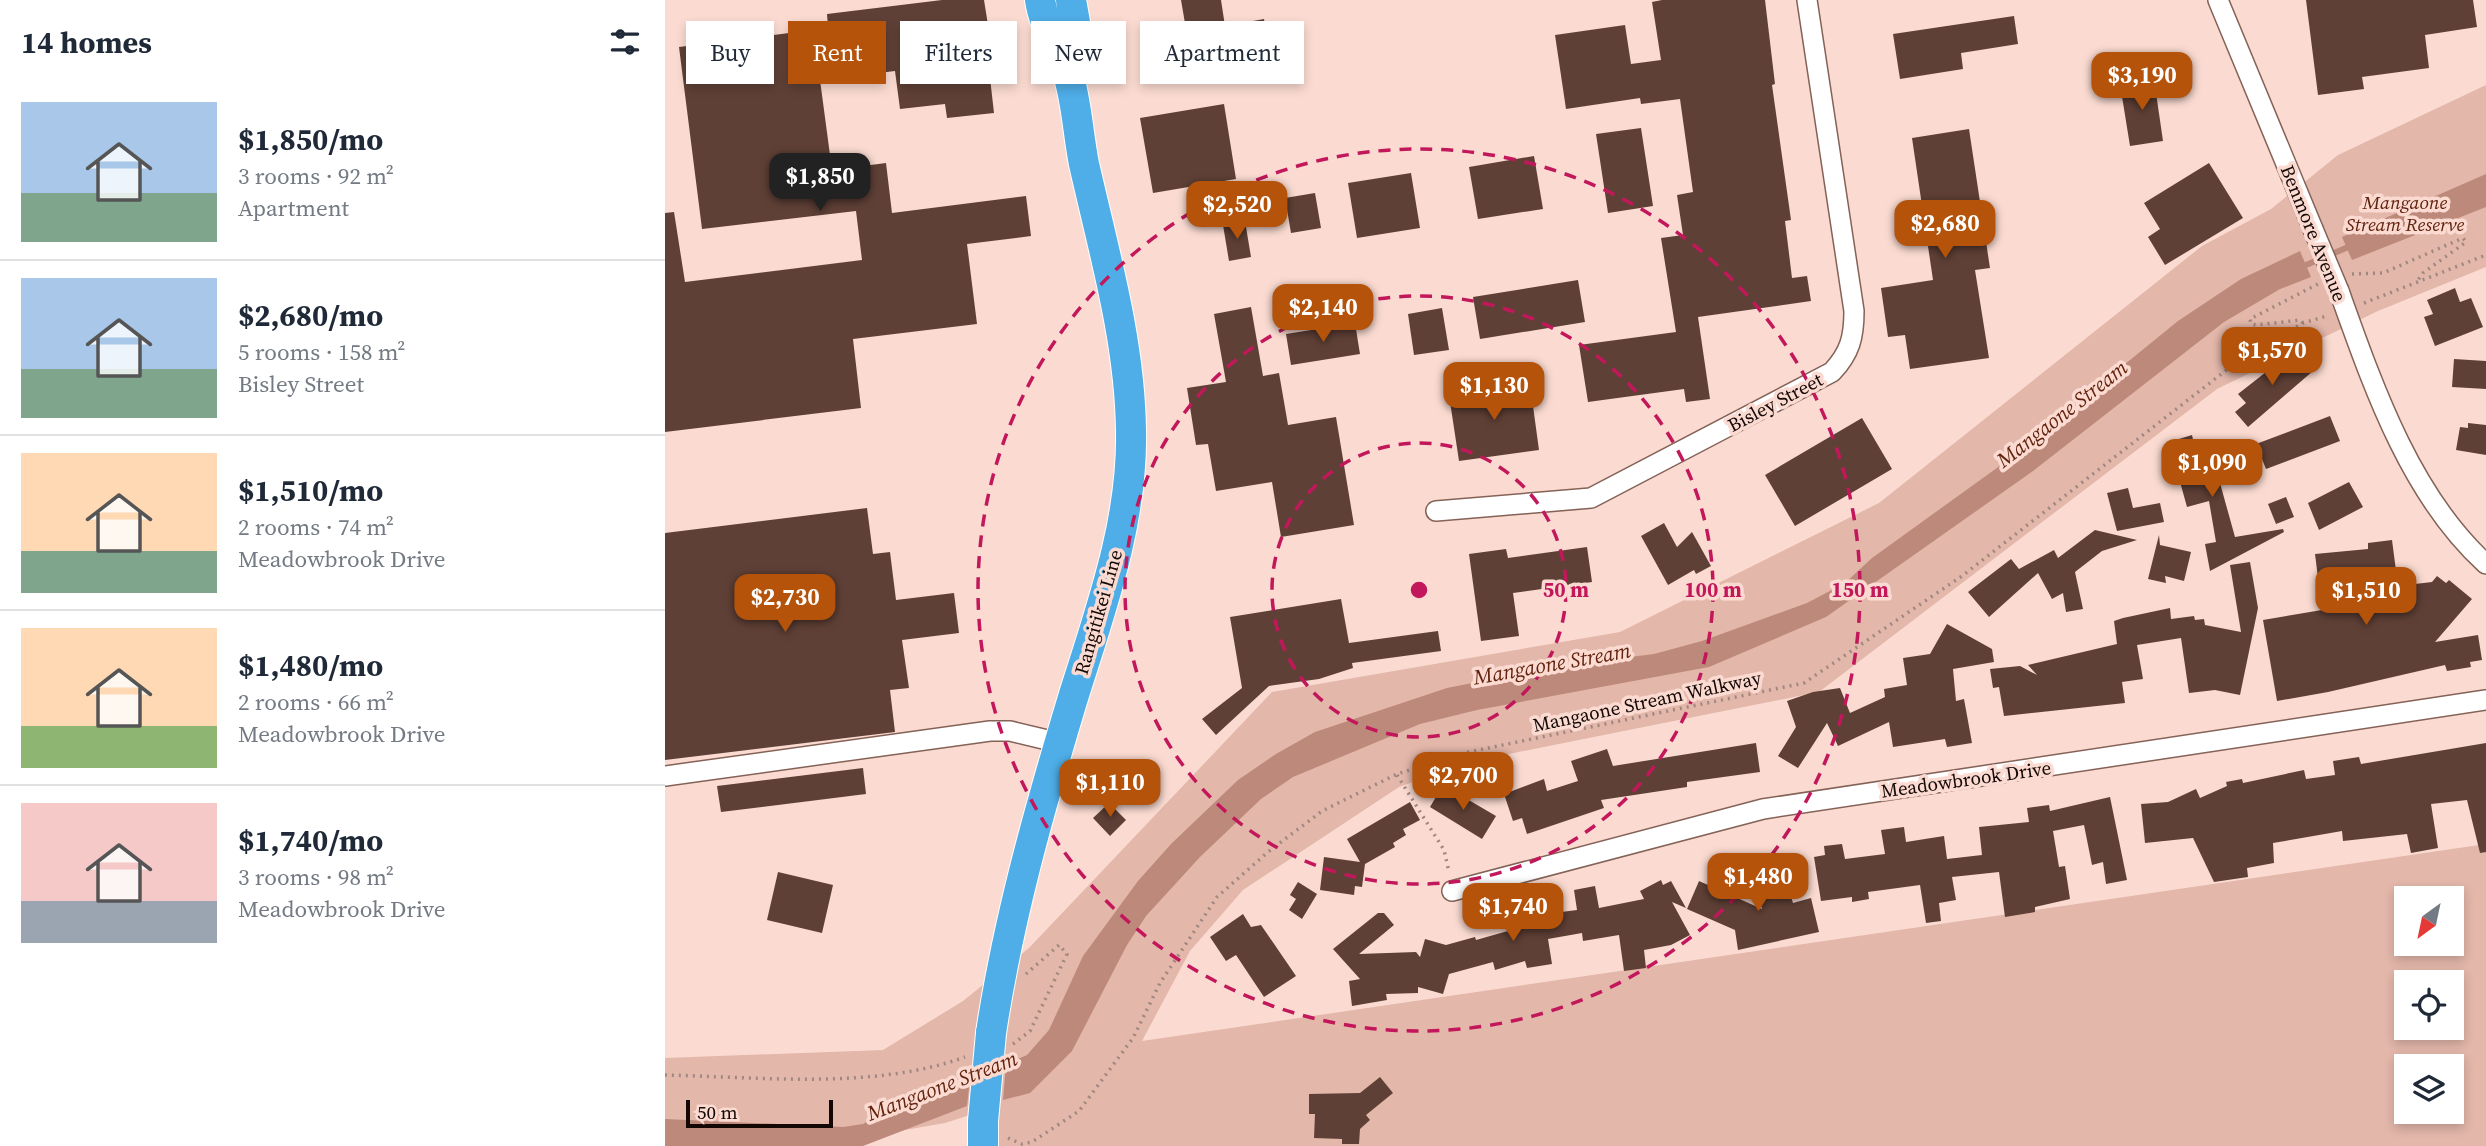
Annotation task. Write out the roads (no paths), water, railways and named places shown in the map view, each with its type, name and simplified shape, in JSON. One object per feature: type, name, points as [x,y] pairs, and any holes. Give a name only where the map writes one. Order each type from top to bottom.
[{"type":"highway","name":"Rangitikei Line","points":[[1071,0],[1075,21]]},
{"type":"highway","name":"Rangitikei Line","points":[[992,1136],[991,1033],[1013,908],[1123,525],[1130,478],[1132,430],[1126,365],[1070,84]]},
{"type":"street","name":"Bisley Street","points":[[1436,511],[1591,498],[1832,372],[1842,362],[1850,349],[1854,311],[1807,0]]},
{"type":"street","name":"Benmore Avenue","points":[[2218,0],[2416,476],[2455,533],[2486,565]]},
{"type":"street","name":"Meadowbrook Drive","points":[[1453,891],[1763,809],[2486,700]]},
{"type":"street","points":[[665,776],[990,730],[1010,731],[1060,743]]},
{"type":"waterway","name":"Mangaone Stream","points":[[2299,268],[2353,245]]},
{"type":"park label","name":"Mangaone Stream Reserve","points":[[2405,213]]}]
